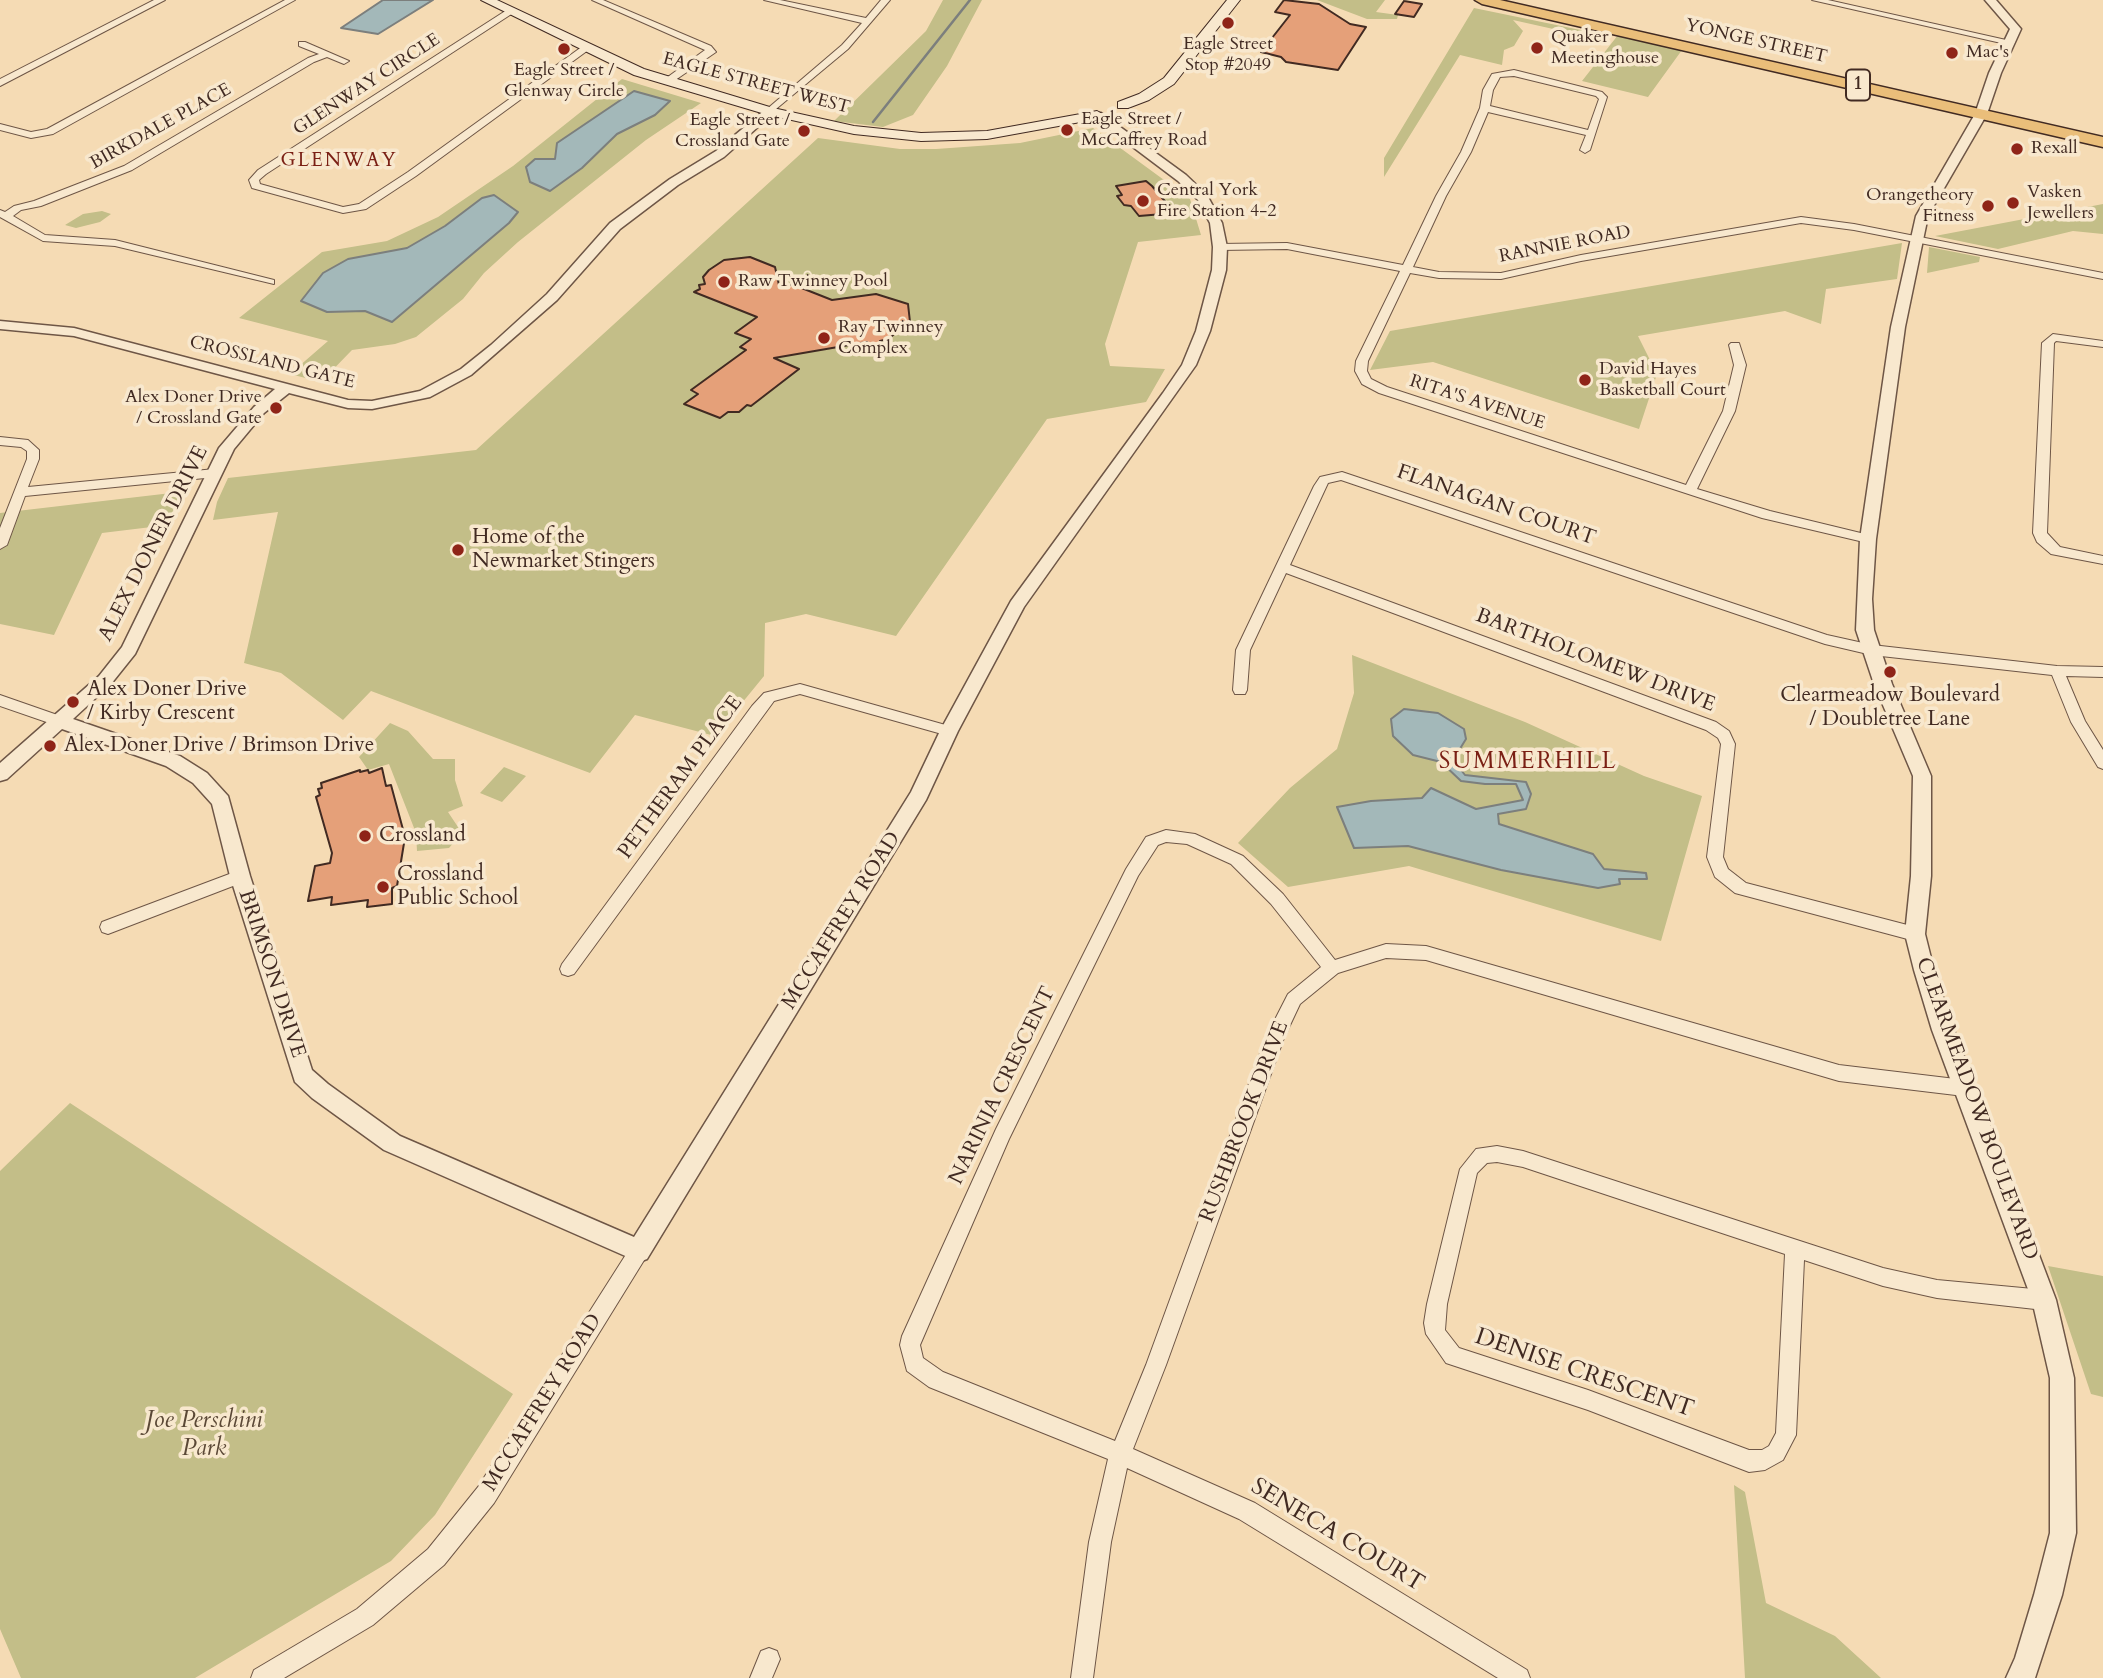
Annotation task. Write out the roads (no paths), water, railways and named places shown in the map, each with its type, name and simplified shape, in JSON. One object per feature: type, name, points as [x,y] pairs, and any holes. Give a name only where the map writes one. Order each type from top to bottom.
[{"type":"main road","name":"EAGLE STREET WEST","points":[[487,0],[639,72],[770,111],[854,130],[921,137],[987,135],[1097,115]]},
{"type":"main road","name":"EAGLE STREET WEST","points":[[1123,105],[1144,97],[1169,81],[1234,0]]},
{"type":"main road","name":"YONGE STREET","points":[[1482,0],[1984,108],[2103,129]]},
{"type":"main road","name":"YONGE STREET","points":[[1527,0],[1984,108],[2103,142]]},
{"type":"street","points":[[0,83],[161,0]]},
{"type":"street","points":[[0,127],[32,135],[50,132],[291,0]]},
{"type":"street","points":[[596,0],[708,48],[711,52],[668,80]]},
{"type":"street","points":[[768,0],[867,21]]},
{"type":"street","points":[[770,111],[845,47],[886,0]]},
{"type":"street","points":[[1816,0],[2010,43],[2016,29],[1990,0]]},
{"type":"street","name":"GLENWAY CIRCLE","points":[[510,11],[262,172],[254,180],[256,186],[343,209],[362,207],[394,187],[586,48]]},
{"type":"street","name":"CLEARMEADOW BOULEVARD","points":[[2010,43],[1995,73],[1984,108],[1922,216],[1898,327],[1868,539],[1864,599],[1865,630],[1883,684],[1922,776],[1921,876],[1915,934],[1927,982],[2044,1300],[2062,1378],[2063,1533],[2049,1595],[2028,1662],[2020,1678]]},
{"type":"street","points":[[302,44],[344,61]]},
{"type":"street","name":"BIRKDALE PLACE","points":[[4,214],[37,204],[128,168],[311,60],[325,55]]},
{"type":"street","name":"RITA'S AVENUE","points":[[1590,132],[1604,99],[1588,90],[1500,72],[1488,90],[1485,108],[1466,152],[1441,196],[1362,361],[1360,371],[1366,381],[1383,390],[1690,491],[1767,514],[1868,539]]},
{"type":"street","name":"EAGLE STREET WEST","points":[[1097,115],[1123,105]]},
{"type":"street","points":[[1485,108],[1590,132],[1585,150]]},
{"type":"street","name":"CROSSLAND GATE","points":[[0,325],[74,332],[348,404],[372,405],[425,394],[457,378],[496,348],[552,297],[615,226],[674,182],[720,154],[770,111]]},
{"type":"street","name":"MCCAFFREY ROAD","points":[[262,1678],[365,1617],[436,1557],[486,1495],[891,842],[919,795],[949,731],[1017,605],[1189,365],[1213,299],[1220,247],[1216,223],[1203,198],[1182,178],[1097,115]]},
{"type":"street","points":[[4,214],[43,238],[115,243],[270,282]]},
{"type":"street","name":"RANNIE ROAD","points":[[1220,247],[1287,246],[1405,270],[1465,277],[1501,276],[1581,258],[1801,220],[1833,223],[2103,276]]},
{"type":"street","points":[[2103,344],[2053,337],[2048,343],[2040,533],[2042,539],[2056,551],[2103,560]]},
{"type":"street","points":[[1690,491],[1729,411],[1740,365],[1735,345]]},
{"type":"street","name":"ALEX DONER DRIVE","points":[[0,774],[105,680],[129,650],[227,448],[259,410],[285,389]]},
{"type":"street","points":[[0,440],[24,443],[33,450],[33,458],[0,545]]},
{"type":"street","points":[[20,492],[215,473]]},
{"type":"street","name":"FLANAGAN COURT","points":[[1240,690],[1243,650],[1320,486],[1324,480],[1342,476],[1756,618],[1872,650]]},
{"type":"street","name":"BARTHOLOMEW DRIVE","points":[[1282,567],[1711,726],[1724,736],[1728,744],[1715,857],[1721,873],[1741,888],[1915,934]]},
{"type":"street","points":[[1872,650],[2057,671],[2103,672]]},
{"type":"street","points":[[2057,671],[2078,722],[2103,763]]},
{"type":"street","name":"PETHERAM PLACE","points":[[568,969],[769,697],[800,690],[949,731]]},
{"type":"street","points":[[0,700],[61,722]]},
{"type":"street","name":"BRIMSON DRIVE","points":[[61,722],[173,761],[200,778],[220,801],[240,876],[303,1074],[320,1091],[392,1143],[639,1251]]},
{"type":"street","name":"NARINIA CRESCENT","points":[[1120,1454],[926,1375],[914,1364],[910,1345],[912,1336],[1002,1135],[1132,873],[1152,841],[1166,836],[1189,838],[1237,860],[1277,899],[1332,968]]},
{"type":"street","points":[[108,927],[240,876]]},
{"type":"street","name":"RUSHBROOK DRIVE","points":[[1082,1678],[1100,1542],[1120,1454],[1156,1365],[1186,1275],[1275,1037],[1294,999],[1332,968],[1386,951],[1426,953],[1839,1073],[1964,1088]]},
{"type":"street","name":"DENISE CRESCENT","points":[[1795,1249],[1796,1278],[1785,1416],[1786,1436],[1776,1453],[1765,1460],[1749,1461],[1588,1400],[1453,1356],[1436,1334],[1434,1323],[1437,1304],[1469,1169],[1483,1155],[1497,1154],[1523,1159],[1883,1277],[1937,1289],[2044,1300]]},
{"type":"street","name":"SENECA COURT","points":[[1120,1454],[1247,1511],[1519,1678]]},
{"type":"waterway","points":[[873,122],[970,0]]},
{"type":"place","name":"Eagle Street Stop #2049","points":[[1228,23]]},
{"type":"place","name":"Quaker Meetinghouse","points":[[1537,48]]},
{"type":"place","name":"Eagle Street / Glenway Circle","points":[[564,49]]},
{"type":"place","name":"Mac's","points":[[1952,53]]},
{"type":"place","name":"Eagle Street / McCaffrey Road","points":[[1067,130]]},
{"type":"place","name":"Eagle Street / Crossland Gate","points":[[804,131]]},
{"type":"place","name":"Rexall","points":[[2017,149]]},
{"type":"place","name":"Central York Fire Station 4-2","points":[[1143,201]]},
{"type":"place","name":"Vasken Jewellers","points":[[2013,203]]},
{"type":"place","name":"Orangetheory Fitness","points":[[1988,206]]},
{"type":"place","name":"Raw Twinney Pool","points":[[724,282]]},
{"type":"place","name":"Ray Twinney Complex","points":[[824,338]]},
{"type":"place","name":"David Hayes Basketball Court","points":[[1585,380]]},
{"type":"place","name":"Alex Doner Drive / Crossland Gate","points":[[276,408]]},
{"type":"place","name":"Home of the Newmarket Stingers","points":[[458,550]]},
{"type":"place","name":"Clearmeadow Boulevard / Doubletree Lane","points":[[1890,672]]},
{"type":"place","name":"Alex Doner Drive / Kirby Crescent","points":[[73,702]]},
{"type":"place","name":"Alex Doner Drive / Brimson Drive","points":[[50,746]]},
{"type":"place","name":"Crossland","points":[[365,836]]},
{"type":"place","name":"Crossland Public School","points":[[383,887]]},
{"type":"district","name":"GLENWAY","points":[[339,162]]},
{"type":"district","name":"SUMMERHILL","points":[[1528,763]]},
{"type":"park label","name":"Joe Perschini Park","points":[[204,1435]]}]
